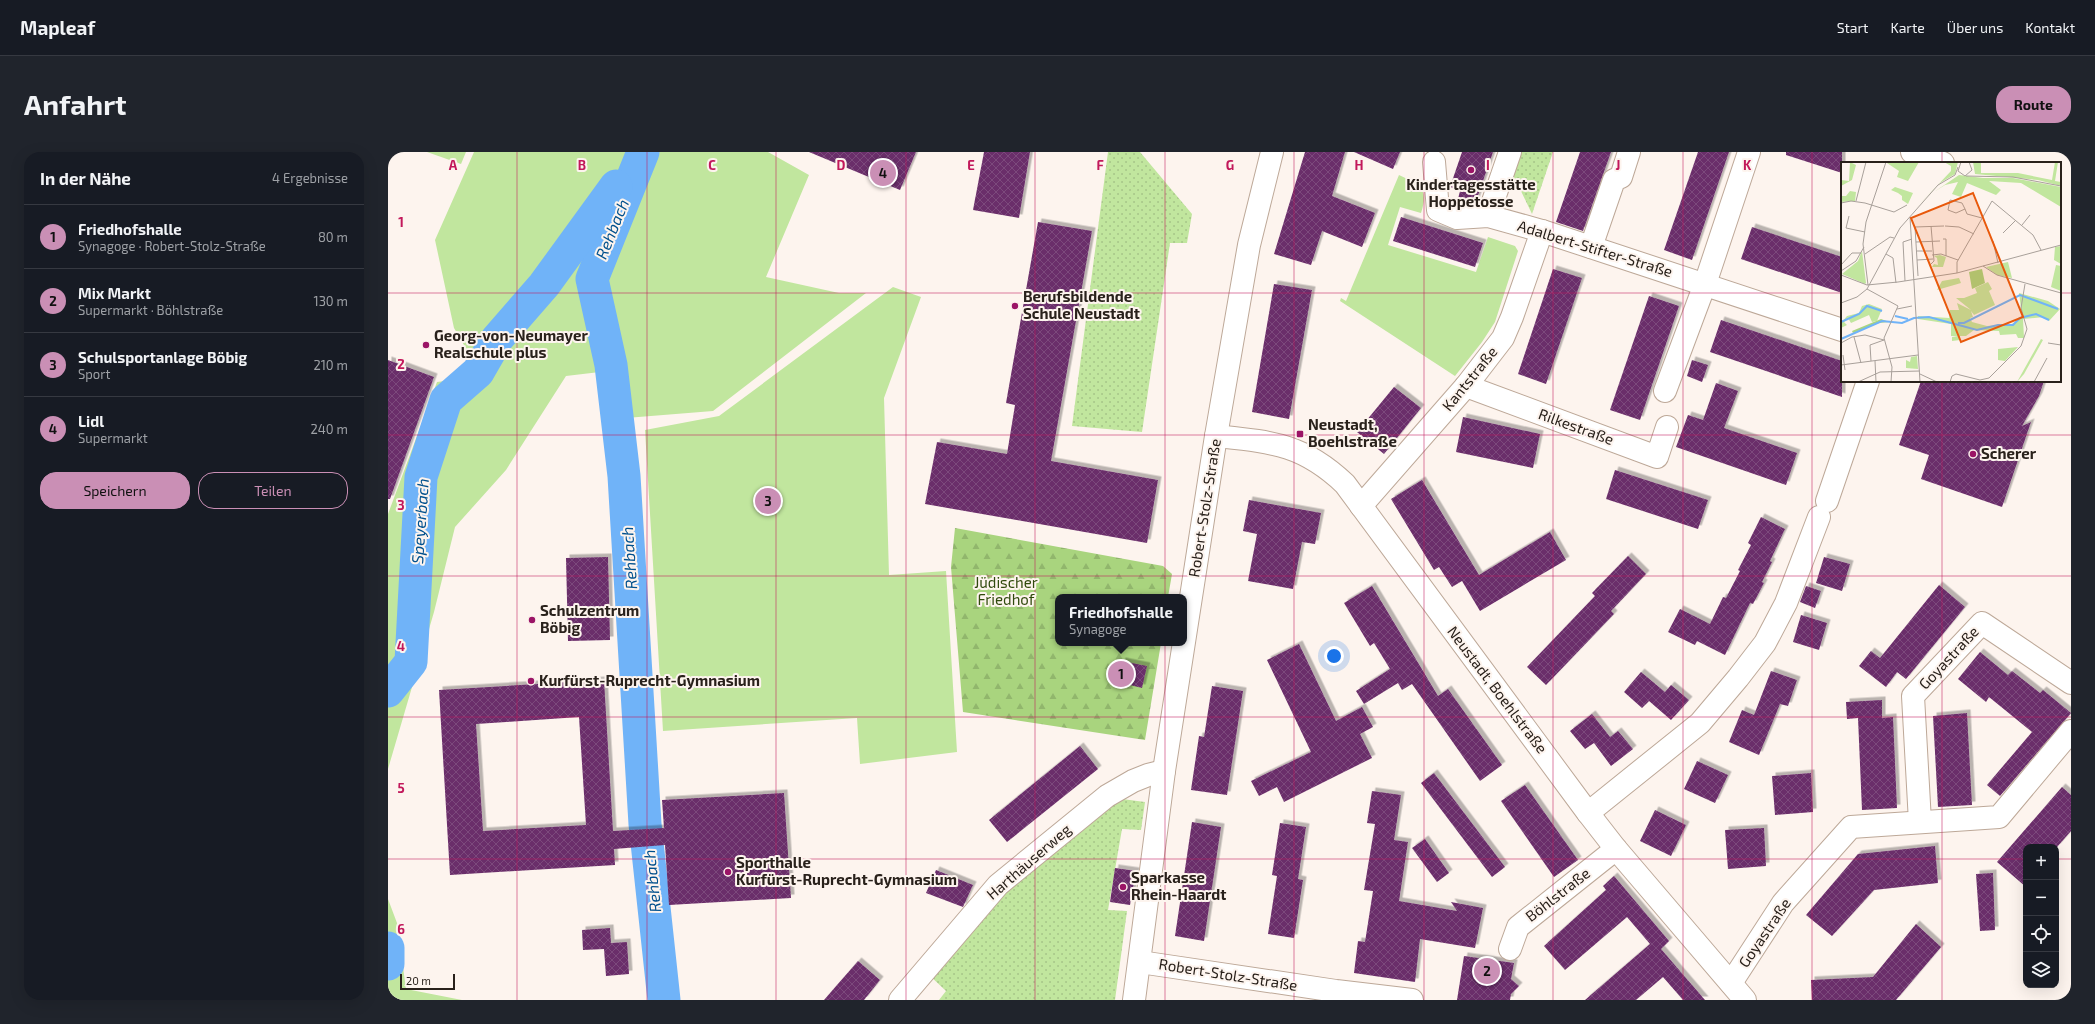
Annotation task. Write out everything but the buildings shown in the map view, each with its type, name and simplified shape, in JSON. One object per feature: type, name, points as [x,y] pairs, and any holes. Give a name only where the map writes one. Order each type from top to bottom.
[{"type":"street","name":"Robert-Stolz-Straße","points":[[1187,623],[1216,436],[1250,245],[1272,152]]},
{"type":"street","points":[[1488,216],[1510,152]]},
{"type":"street","points":[[1591,247],[1614,180],[1621,177],[1629,152]]},
{"type":"street","points":[[1666,391],[1705,284],[1749,152]]},
{"type":"street","points":[[1912,152],[1940,162]]},
{"type":"street","name":"Adalbert-Stifter-Straße","points":[[1434,162],[1438,210],[1457,218],[1488,216],[1542,231],[1841,330]]},
{"type":"street","name":"Kantstraße","points":[[1361,506],[1466,386],[1503,338],[1512,317],[1542,231]]},
{"type":"street","points":[[1588,813],[1700,723],[1765,643],[1786,603],[1823,509],[1868,382]]},
{"type":"street","name":"Rilkestraße","points":[[1466,386],[1657,457],[1667,427]]},
{"type":"street","name":"Neustadt, Boehlstraße","points":[[1216,436],[1272,442],[1295,449],[1312,457],[1330,470],[1345,484],[1588,813],[1616,849],[1745,1000]]},
{"type":"street","name":"Goyastraße","points":[[1920,822],[1913,696],[1982,623],[2071,683]]},
{"type":"street","name":"Robert-Stolz-Straße","points":[[1134,1000],[1164,771],[1183,646]]},
{"type":"street","name":"Goyastraße","points":[[1731,984],[1783,903],[1851,827],[1999,817],[2071,731]]},
{"type":"street","name":"Harthäuserweg","points":[[900,1000],[998,885],[1107,796],[1138,779],[1164,771]]},
{"type":"street","name":"Böhlstraße","points":[[1510,949],[1518,927],[1616,849]]},
{"type":"street","name":"Robert-Stolz-Straße","points":[[1140,962],[1329,990],[1412,1000]]},
{"type":"green space","points":[[427,152],[466,152],[461,164]]},
{"type":"green space","points":[[474,152],[768,152],[809,175],[766,277],[839,293],[866,293],[713,411],[626,418],[625,369],[566,376],[506,470],[455,527],[434,612],[388,769],[388,514],[437,382],[468,378],[474,362],[454,328],[435,240]]},
{"type":"green space","points":[[1108,152],[1140,152],[1192,214],[1187,243],[1170,243],[1142,432],[1072,426]]},
{"type":"green space","points":[[1514,152],[1553,152],[1532,214],[1520,189],[1504,184]]},
{"type":"green space","points":[[1399,175],[1418,185],[1423,193],[1423,205],[1421,213],[1400,207],[1388,245],[1476,272],[1488,237],[1515,246],[1518,251],[1495,322],[1482,342],[1455,376],[1340,301],[1341,298],[1346,301]]},
{"type":"green space","points":[[893,287],[921,297],[884,398],[889,575],[946,571],[957,752],[860,764],[857,718],[663,731],[645,430],[719,416]]},
{"type":"green space","name":"Jüdischer Friedhof","points":[[955,528],[1163,566],[1172,574],[1169,594],[1055,594],[1055,646],[1161,646],[1145,740],[963,712],[951,567]]},
{"type":"green space","points":[[1122,799],[1145,802],[1141,830],[1122,829],[1108,910],[1127,911],[1115,1000],[939,1000],[946,991],[928,974],[1007,885],[1101,810]]},
{"type":"green space","points":[[388,899],[397,923],[406,989],[462,1000],[388,1000]]},
{"type":"waterway","name":"Rehbach","points":[[643,152],[592,279],[611,365],[624,476],[645,824],[664,1000]]},
{"type":"waterway","name":"Speyerbach","points":[[388,691],[411,662],[421,477],[446,400],[478,372],[497,339],[544,285],[616,186]]},
{"type":"waterway","name":"Speyerbach","points":[[388,948],[388,964]]},
{"type":"place","name":"Kindertagesstätte Hoppetosse","points":[[1471,170]]},
{"type":"place","name":"Lidl","points":[[883,173]]},
{"type":"place","name":"Berufsbildende Schule Neustadt","points":[[1015,306]]},
{"type":"place","name":"Georg-von-Neumayer Realschule plus","points":[[426,345]]},
{"type":"place","name":"Neustadt, Boehlstraße","points":[[1300,434]]},
{"type":"place","name":"Scherer","points":[[1973,454]]},
{"type":"place","name":"Schulsportanlage Böbig","points":[[768,501]]},
{"type":"place","name":"Schulzentrum Böbig","points":[[532,620]]},
{"type":"place","name":"Friedhofshalle","points":[[1121,674]]},
{"type":"place","name":"Kurfürst-Ruprecht-Gymnasium","points":[[531,681]]},
{"type":"place","name":"Sporthalle Kurfürst-Ruprecht-Gymnasium","points":[[728,872]]},
{"type":"place","name":"Sparkasse Rhein-Haardt","points":[[1123,887]]},
{"type":"place","name":"Mix Markt","points":[[1487,971]]}]
